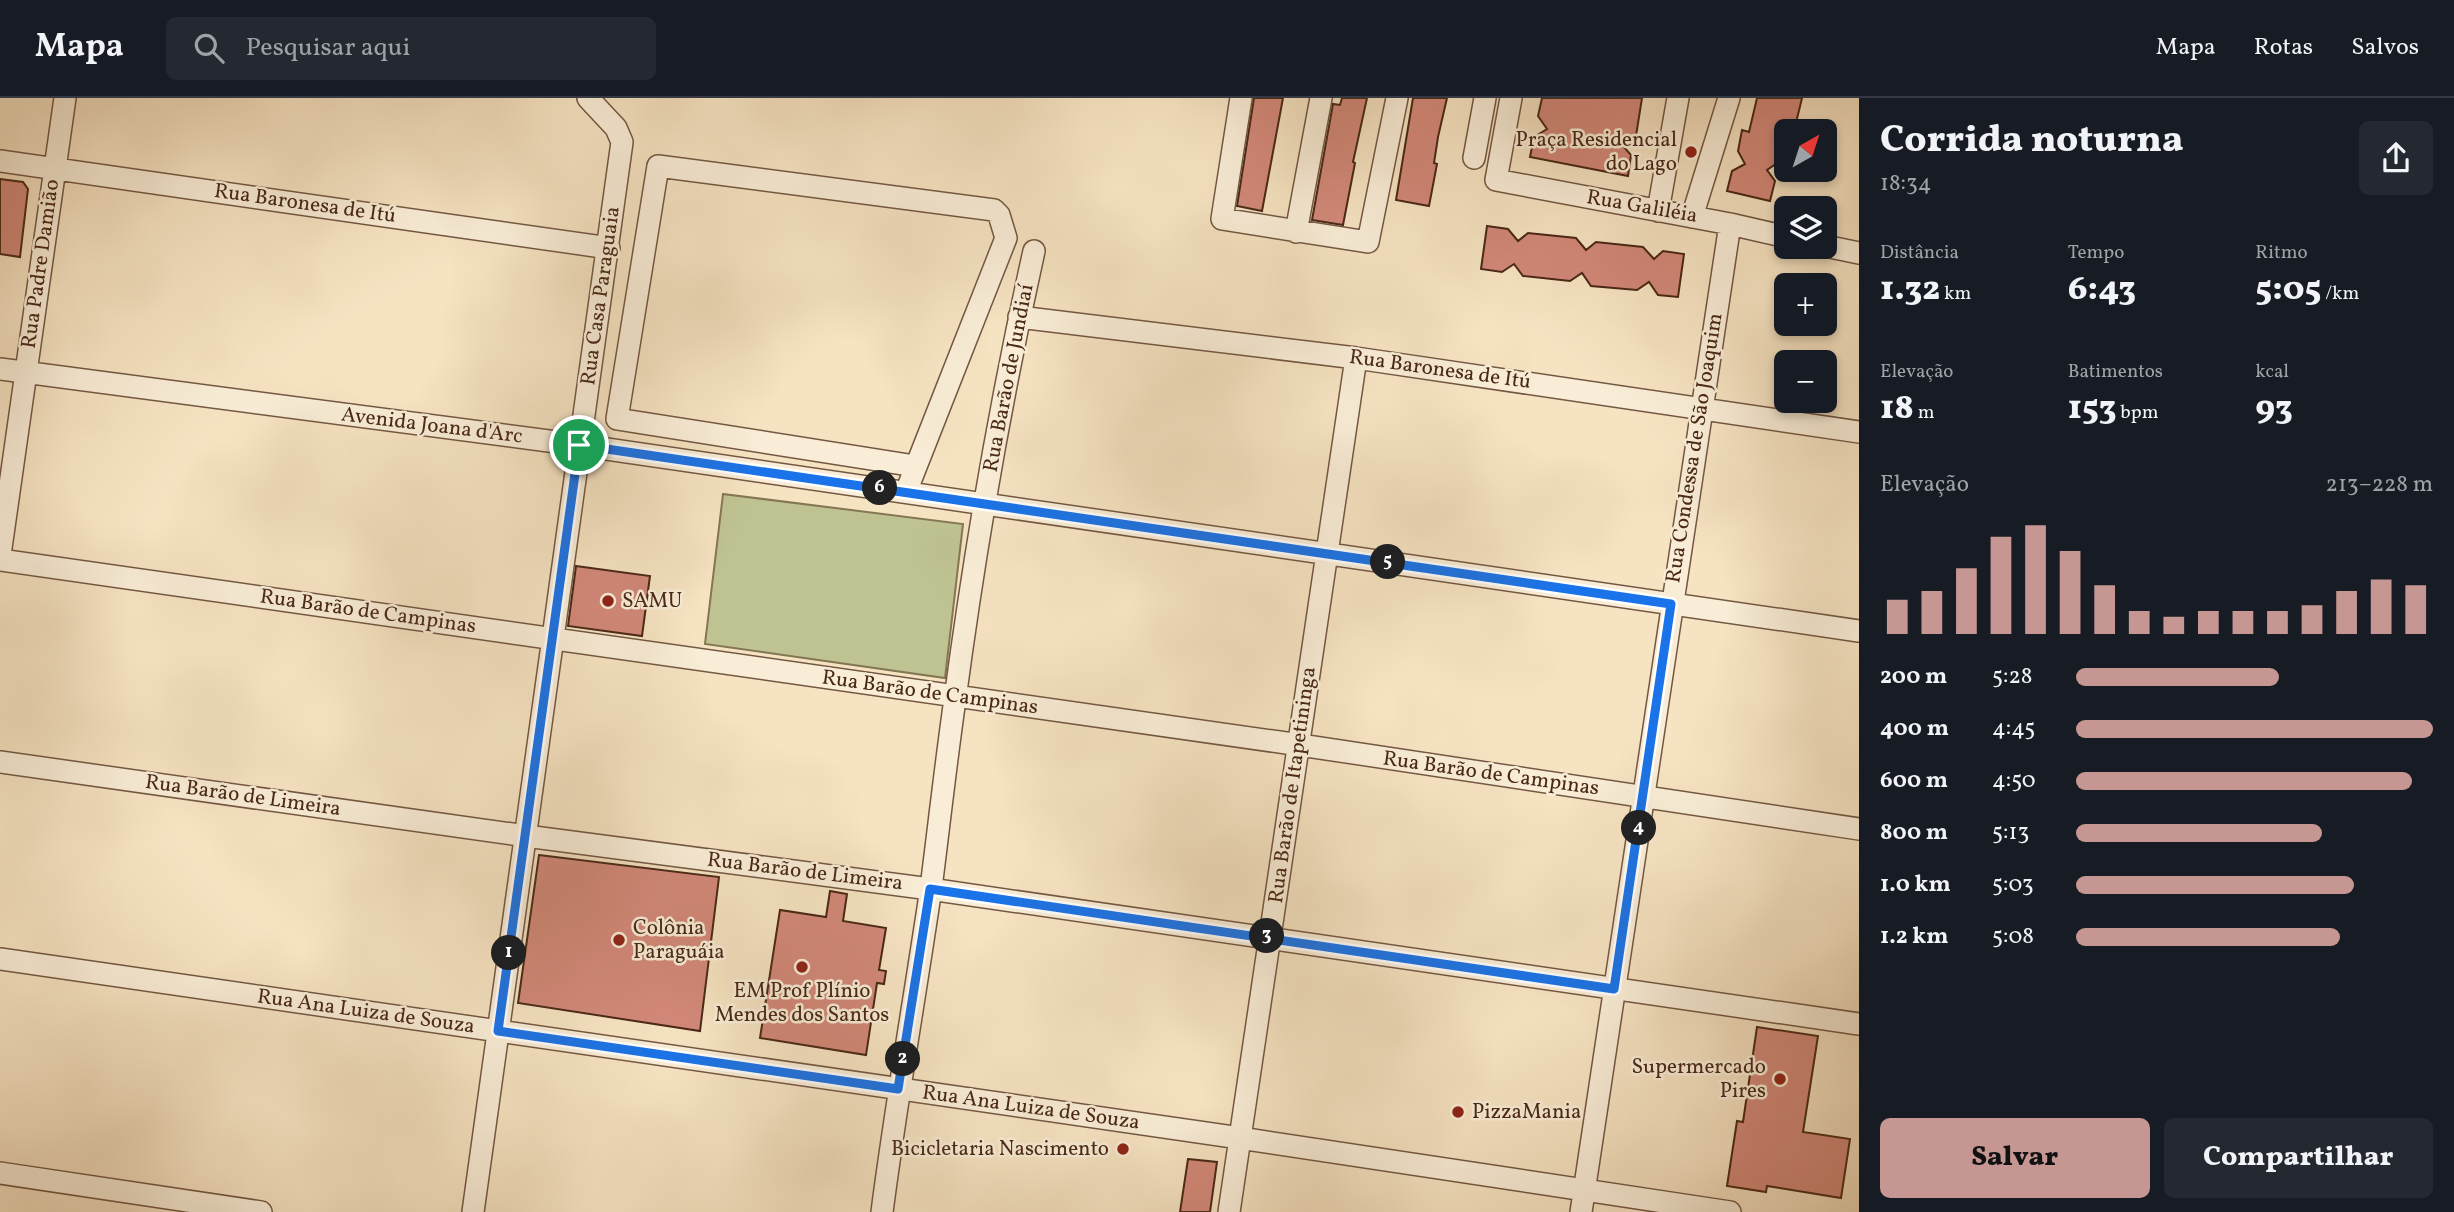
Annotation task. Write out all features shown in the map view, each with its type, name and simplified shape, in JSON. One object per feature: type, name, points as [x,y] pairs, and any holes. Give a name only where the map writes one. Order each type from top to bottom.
[{"type":"street","name":"Rua Padre Damião","points":[[0,558],[65,98]]},
{"type":"street","name":"Rua Casa Paraguaia","points":[[473,1212],[622,142],[616,128],[588,98]]},
{"type":"street","points":[[1241,98],[1222,219],[1368,242],[1397,98]]},
{"type":"street","points":[[1296,232],[1321,98]]},
{"type":"street","points":[[1474,158],[1485,98]]},
{"type":"street","name":"Rua Galiléia","points":[[1511,98],[1496,180],[1774,234]]},
{"type":"street","points":[[1658,211],[1678,98]]},
{"type":"street","points":[[1692,217],[1729,98]]},
{"type":"street","name":"Rua Baronesa de Itú","points":[[0,161],[609,248]]},
{"type":"street","points":[[906,492],[1006,238],[999,215],[994,210],[658,166],[617,419],[915,466]]},
{"type":"street","name":"Rua Condessa de São Joaquim","points":[[1581,1212],[1730,224]]},
{"type":"street","points":[[1837,248],[1859,253]]},
{"type":"street","name":"Rua Barão de Jundiaí","points":[[881,1212],[930,889],[955,696],[1019,317],[1034,251]]},
{"type":"street","name":"Rua Baronesa de Itú","points":[[1019,317],[1356,358],[1859,432]]},
{"type":"street","name":"Rua Barão de Itapetininga","points":[[1229,1212],[1356,358]]},
{"type":"street","name":"Avenida Joana d'Arc","points":[[0,369],[579,445],[1859,631]]},
{"type":"street","name":"Rua Barão de Campinas","points":[[0,558],[1859,829]]},
{"type":"street","name":"Rua Barão de Limeira","points":[[0,762],[1272,937],[1859,1024]]},
{"type":"street","name":"Rua Ana Luiza de Souza","points":[[0,959],[1240,1138],[1730,1212]]},
{"type":"street","points":[[0,1173],[261,1212]]},
{"type":"green space","points":[[723,494],[963,524],[945,678],[705,644]]},
{"type":"building","points":[[1254,98],[1283,98],[1262,211],[1237,206]]},
{"type":"building","points":[[1342,98],[1367,98],[1343,225],[1312,220],[1333,104],[1340,105]]},
{"type":"building","points":[[1413,98],[1447,98],[1438,137],[1434,163],[1437,164],[1429,206],[1396,200]]},
{"type":"building","points":[[1542,98],[1642,98],[1636,136],[1623,146],[1631,155],[1628,176],[1530,157],[1534,137],[1547,129],[1538,116]]},
{"type":"building","points":[[1757,98],[1802,98],[1797,119],[1774,119],[1774,165],[1767,170],[1775,182],[1770,201],[1727,191],[1732,171],[1745,164],[1738,151],[1742,130],[1749,132]]},
{"type":"building","points":[[0,179],[23,182],[28,189],[20,257],[0,254]]},
{"type":"building","points":[[1487,226],[1508,229],[1518,241],[1528,233],[1576,238],[1586,250],[1596,242],[1643,247],[1654,259],[1663,251],[1684,254],[1678,297],[1658,295],[1649,282],[1637,290],[1591,286],[1582,273],[1570,281],[1523,276],[1514,264],[1502,272],[1481,269]]},
{"type":"building","name":"SAMU","points":[[576,566],[650,576],[642,636],[568,626]]},
{"type":"building","name":"Colônia Paraguáia","points":[[539,855],[719,877],[700,1031],[518,1003]]},
{"type":"building","points":[[830,891],[847,894],[843,921],[886,928],[879,970],[886,971],[884,984],[877,983],[866,1055],[760,1038],[780,910],[826,917]]},
{"type":"building","name":"Supermercado Pires","points":[[1757,1027],[1818,1036],[1803,1132],[1850,1139],[1841,1198],[1767,1186],[1766,1192],[1727,1186],[1737,1121],[1743,1122]]},
{"type":"building","points":[[1188,1159],[1217,1162],[1210,1212],[1180,1212]]},
{"type":"place","name":"Praça Residencial do Lago","points":[[1691,152]]},
{"type":"place","name":"SAMU","points":[[608,601]]},
{"type":"place","name":"Colônia Paraguáia","points":[[619,940]]},
{"type":"place","name":"EM Prof Plínio Mendes dos Santos","points":[[802,967]]},
{"type":"place","name":"Supermercado Pires","points":[[1780,1079]]},
{"type":"place","name":"PizzaMania","points":[[1458,1112]]},
{"type":"place","name":"Bicicletaria Nascimento","points":[[1123,1149]]},
{"type":"route","points":[[579,445],[1671,604],[1614,989],[930,889],[898,1089],[498,1031],[579,445]]}]
